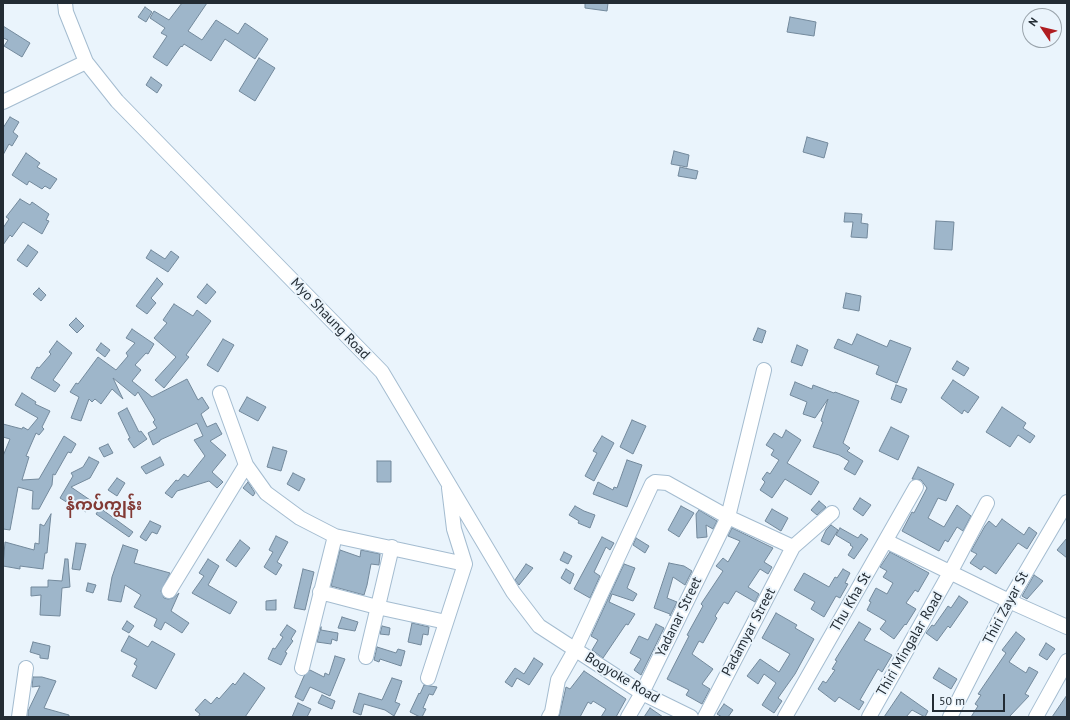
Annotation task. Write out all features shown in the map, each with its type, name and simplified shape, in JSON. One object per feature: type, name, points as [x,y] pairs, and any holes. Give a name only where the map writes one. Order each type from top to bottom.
[{"type":"street","name":"Myo Shaung Road","points":[[65,3],[66,12],[86,62],[116,101],[382,372],[448,480],[476,532],[517,598],[539,626],[575,650]]},
{"type":"street","points":[[3,102],[86,62]]},
{"type":"street","name":"Yadanar Street","points":[[628,717],[642,693],[728,517],[764,370]]},
{"type":"street","points":[[220,393],[246,465],[266,493],[300,518],[335,536],[392,547],[465,564]]},
{"type":"street","points":[[169,591],[246,465]]},
{"type":"street","points":[[428,678],[465,564],[454,528],[448,480]]},
{"type":"street","points":[[549,717],[552,712],[558,680],[575,650],[652,484],[656,482],[667,483],[728,517],[794,547],[832,513]]},
{"type":"street","name":"Thu Kha St","points":[[785,717],[916,487]]},
{"type":"street","name":"Thiri Zayar St","points":[[950,717],[1009,601],[1067,502]]},
{"type":"street","name":"Thiri Mingalar Road","points":[[868,717],[951,571],[987,503]]},
{"type":"street","points":[[302,668],[335,536]]},
{"type":"street","points":[[886,541],[951,571],[1009,601],[1067,626]]},
{"type":"street","points":[[366,658],[392,547]]},
{"type":"street","name":"Padamyar Street","points":[[705,717],[794,547]]},
{"type":"street","points":[[320,592],[446,622]]},
{"type":"street","name":"Bogyoke Road","points":[[575,650],[642,693],[691,717]]},
{"type":"street","points":[[1036,717],[1067,661]]},
{"type":"street","points":[[19,717],[26,668]]},
{"type":"building","points":[[182,3],[207,3],[188,31],[202,40],[216,20],[238,34],[245,23],[268,39],[255,59],[225,39],[211,61],[184,44],[167,66],[153,57],[167,36],[161,33],[165,28],[150,18],[154,11],[169,20]]},
{"type":"building","points":[[585,3],[608,3],[607,11],[585,8]]},
{"type":"building","points":[[145,7],[152,12],[146,22],[138,17]]},
{"type":"building","points":[[790,17],[816,22],[814,36],[787,32]]},
{"type":"building","points":[[3,26],[30,43],[22,57],[4,46],[8,40],[3,38]]},
{"type":"building","points":[[259,58],[275,68],[255,101],[239,91]]},
{"type":"building","points":[[151,77],[162,85],[157,93],[146,85]]},
{"type":"building","points":[[10,117],[19,122],[13,132],[18,136],[12,146],[9,144],[3,155],[3,128]]},
{"type":"building","points":[[807,137],[828,143],[824,158],[803,152]]},
{"type":"building","points":[[674,151],[689,155],[687,167],[671,164]]},
{"type":"building","points":[[26,153],[40,163],[37,167],[57,179],[50,189],[45,186],[42,189],[29,181],[27,185],[12,175]]},
{"type":"building","points":[[680,167],[698,171],[696,179],[678,176]]},
{"type":"building","points":[[20,199],[30,205],[32,202],[49,214],[46,220],[49,221],[42,234],[23,222],[12,237],[10,235],[3,245],[3,228],[9,219],[6,217]]},
{"type":"building","points":[[845,213],[862,214],[861,223],[868,224],[867,238],[851,237],[853,222],[844,222]]},
{"type":"building","points":[[936,221],[954,222],[952,250],[934,249]]},
{"type":"building","points":[[28,245],[38,252],[27,267],[17,260]]},
{"type":"building","points":[[151,250],[165,259],[171,251],[179,257],[168,272],[146,258]]},
{"type":"building","points":[[157,278],[163,284],[151,298],[156,303],[147,314],[136,306]]},
{"type":"building","points":[[207,284],[216,292],[206,304],[197,297]]},
{"type":"building","points":[[39,288],[46,295],[41,301],[33,294]]},
{"type":"building","points":[[846,293],[861,296],[859,311],[843,308]]},
{"type":"building","points":[[174,304],[193,316],[197,310],[211,321],[186,355],[189,357],[164,388],[155,380],[176,357],[154,338],[167,323],[163,320]]},
{"type":"building","points":[[76,318],[84,326],[77,333],[69,325]]},
{"type":"building","points":[[758,328],[766,331],[762,343],[753,340]]},
{"type":"building","points":[[132,329],[154,344],[148,354],[146,353],[135,365],[141,370],[132,381],[152,397],[187,379],[198,400],[202,397],[209,408],[201,414],[207,427],[216,423],[222,434],[210,441],[226,455],[212,472],[223,482],[217,488],[209,481],[177,491],[172,498],[165,493],[176,480],[178,481],[184,474],[188,477],[205,456],[194,440],[203,436],[197,423],[160,440],[153,445],[148,433],[157,428],[153,422],[155,420],[138,392],[135,396],[113,378],[123,399],[112,389],[101,404],[95,399],[92,402],[89,399],[81,421],[71,418],[79,397],[70,392],[76,383],[78,384],[98,357],[116,370],[128,356],[126,353],[135,343],[126,338]]},
{"type":"building","points":[[857,334],[887,347],[890,340],[911,348],[897,383],[876,374],[879,366],[834,348],[838,339],[852,345]]},
{"type":"building","points":[[223,339],[234,345],[218,372],[207,365]]},
{"type":"building","points":[[57,341],[72,353],[53,380],[60,385],[55,392],[31,378],[37,367],[39,368],[51,354],[49,352]]},
{"type":"building","points":[[101,343],[110,350],[105,357],[96,350]]},
{"type":"building","points":[[797,345],[808,350],[802,366],[791,362]]},
{"type":"building","points":[[957,361],[969,368],[964,376],[952,369]]},
{"type":"building","points":[[953,380],[979,397],[968,413],[964,410],[962,414],[941,398]]},
{"type":"building","points":[[795,382],[812,389],[813,385],[859,401],[843,443],[850,448],[847,451],[863,461],[855,475],[844,469],[849,461],[839,455],[813,447],[823,422],[821,421],[828,399],[815,418],[803,414],[807,402],[790,395]]},
{"type":"building","points":[[896,385],[907,389],[901,403],[891,399]]},
{"type":"building","points":[[22,393],[36,402],[35,404],[50,411],[42,427],[44,429],[39,435],[36,433],[26,456],[29,457],[22,480],[39,479],[64,436],[76,444],[71,453],[68,452],[55,475],[53,474],[52,485],[39,509],[32,509],[33,491],[18,487],[10,530],[3,529],[3,456],[10,439],[3,437],[3,424],[22,429],[23,427],[28,430],[38,418],[15,405]]},
{"type":"building","points":[[247,397],[266,407],[258,421],[239,411]]},
{"type":"building","points":[[1002,407],[1026,423],[1023,428],[1035,436],[1030,443],[1018,435],[1010,447],[986,432]]},
{"type":"building","points":[[127,408],[139,432],[141,431],[147,439],[134,448],[128,439],[130,438],[118,413]]},
{"type":"building","points":[[632,420],[646,426],[633,454],[620,447]]},
{"type":"building","points":[[891,427],[909,436],[898,460],[879,451]]},
{"type":"building","points":[[786,430],[801,440],[787,463],[819,482],[811,495],[785,479],[772,498],[760,490],[765,482],[762,479],[767,472],[770,474],[779,460],[771,455],[774,450],[766,445],[774,433],[782,438]]},
{"type":"building","points":[[602,436],[614,443],[594,481],[585,476],[597,453],[593,451]]},
{"type":"building","points":[[108,444],[113,453],[104,457],[99,448]]},
{"type":"building","points":[[273,447],[287,451],[281,471],[267,467]]},
{"type":"building","points":[[89,457],[99,462],[90,478],[71,487],[93,502],[86,512],[74,504],[73,506],[60,498],[73,476],[71,473],[83,467]]},
{"type":"building","points":[[160,457],[164,465],[146,474],[141,467]]},
{"type":"building","points":[[627,460],[642,465],[627,507],[593,494],[598,482],[613,490],[614,487],[617,488]]},
{"type":"building","points":[[377,461],[391,461],[391,482],[377,482]]},
{"type":"building","points":[[918,467],[954,484],[946,501],[938,498],[928,518],[944,527],[957,505],[971,516],[963,531],[957,527],[948,542],[945,540],[939,551],[902,531],[912,512],[914,513],[927,488],[921,480],[912,479]]},
{"type":"building","points":[[293,473],[305,479],[299,491],[287,484]]},
{"type":"building","points":[[117,478],[125,483],[117,496],[108,490]]},
{"type":"building","points":[[248,482],[255,493],[253,496],[243,488]]},
{"type":"building","points":[[860,498],[871,505],[863,516],[853,509]]},
{"type":"building","points":[[819,501],[826,507],[817,515],[811,510]]},
{"type":"building","points":[[575,506],[595,515],[590,528],[578,523],[579,521],[569,515]]},
{"type":"building","points":[[681,506],[694,513],[679,537],[668,530]]},
{"type":"building","points":[[100,508],[133,532],[129,537],[96,514]]},
{"type":"building","points":[[772,509],[788,518],[781,531],[765,521]]},
{"type":"building","points":[[699,510],[717,521],[713,529],[706,525],[707,537],[697,538],[696,514]]},
{"type":"building","points":[[51,514],[47,553],[45,553],[43,569],[20,566],[20,569],[3,566],[5,542],[34,550],[35,543],[39,544],[40,524],[44,526]]},
{"type":"building","points":[[1002,519],[1024,535],[1029,527],[1037,533],[1027,549],[1018,543],[996,574],[984,566],[981,570],[970,563],[977,554],[971,551],[989,521],[996,527]]},
{"type":"building","points":[[150,521],[161,526],[157,534],[152,532],[146,541],[140,537]]},
{"type":"building","points":[[831,525],[838,530],[829,545],[821,541],[826,530]]},
{"type":"building","points":[[732,528],[773,548],[764,562],[772,567],[768,574],[760,569],[748,587],[759,594],[755,602],[736,591],[728,604],[724,602],[715,616],[717,618],[703,643],[699,641],[692,654],[713,669],[702,684],[710,689],[702,704],[686,695],[689,690],[667,679],[689,636],[687,635],[703,606],[701,604],[723,571],[716,566],[723,558],[728,562],[740,541],[728,536]]},
{"type":"building","points":[[840,528],[858,538],[861,534],[868,539],[854,559],[848,555],[853,547],[850,545],[851,544],[836,535]]},
{"type":"building","points":[[276,536],[288,542],[277,562],[282,565],[276,575],[264,567],[273,552],[269,550]]},
{"type":"building","points":[[602,537],[614,543],[610,550],[606,547],[594,572],[600,576],[590,598],[574,589]]},
{"type":"building","points":[[636,538],[649,546],[645,553],[633,545]]},
{"type":"building","points":[[1067,538],[1067,558],[1057,550]]},
{"type":"building","points":[[240,540],[250,548],[236,567],[226,560]]},
{"type":"building","points":[[76,543],[86,544],[80,570],[72,569]]},
{"type":"building","points":[[123,545],[138,550],[134,563],[170,573],[161,591],[164,598],[168,599],[173,598],[179,593],[171,611],[189,623],[182,633],[165,622],[161,630],[154,626],[157,619],[134,607],[141,595],[125,585],[121,602],[108,600],[112,577]]},
{"type":"building","points":[[340,550],[360,557],[361,550],[380,554],[379,565],[371,564],[364,595],[331,586]]},
{"type":"building","points":[[564,552],[572,556],[568,564],[560,560]]},
{"type":"building","points":[[890,552],[929,573],[918,592],[915,590],[906,603],[916,609],[906,625],[905,624],[894,639],[880,629],[886,621],[867,610],[871,602],[869,601],[876,588],[887,594],[893,583],[883,577],[887,571],[880,567]]},
{"type":"building","points":[[65,559],[68,559],[70,587],[62,588],[60,616],[40,615],[41,595],[31,596],[31,587],[48,587],[48,580],[62,581]]},
{"type":"building","points":[[208,559],[219,566],[208,585],[237,602],[230,614],[192,593],[204,576],[199,573]]},
{"type":"building","points":[[669,563],[684,566],[692,571],[685,585],[673,577],[667,598],[677,602],[670,616],[670,614],[654,608]]},
{"type":"building","points":[[526,564],[533,568],[519,585],[515,580]]},
{"type":"building","points":[[624,564],[635,568],[627,588],[637,594],[633,601],[612,594],[609,602],[635,614],[628,625],[626,624],[603,658],[592,650],[598,640],[591,636]]},
{"type":"building","points":[[303,569],[314,572],[305,610],[294,608]]},
{"type":"building","points":[[566,569],[574,574],[570,584],[561,578]]},
{"type":"building","points":[[843,569],[850,573],[845,583],[848,584],[840,598],[836,596],[824,617],[811,609],[815,602],[794,590],[804,573],[829,587],[835,577],[837,578]]},
{"type":"building","points":[[1034,575],[1043,581],[1027,599],[1022,596]]},
{"type":"building","points":[[88,583],[96,585],[93,593],[86,591]]},
{"type":"building","points":[[959,596],[968,602],[950,628],[948,626],[937,641],[926,633],[932,625],[934,626],[948,606],[951,608]]},
{"type":"building","points":[[276,600],[276,610],[266,610],[266,601]]},
{"type":"building","points":[[776,613],[797,625],[795,628],[814,639],[795,674],[778,698],[782,701],[774,713],[762,705],[776,683],[764,674],[758,684],[747,676],[760,659],[779,672],[790,654],[762,638]]},
{"type":"building","points":[[342,617],[358,622],[355,631],[338,628]]},
{"type":"building","points":[[127,621],[134,626],[129,633],[122,629]]},
{"type":"building","points":[[859,622],[871,629],[864,640],[892,655],[882,672],[878,669],[860,700],[864,702],[859,710],[839,697],[835,702],[818,689],[823,681],[826,683],[835,670],[832,669],[837,661],[835,660]]},
{"type":"building","points":[[412,623],[429,627],[428,635],[423,634],[421,645],[408,642]]},
{"type":"building","points":[[656,624],[664,628],[641,675],[634,670],[641,659],[630,653],[639,636],[648,640]]},
{"type":"building","points":[[287,625],[296,631],[291,639],[293,641],[285,652],[287,653],[281,665],[268,659],[273,648],[275,649],[283,637],[280,635]]},
{"type":"building","points":[[382,626],[390,628],[389,635],[380,634]]},
{"type":"building","points":[[321,627],[321,630],[338,633],[337,641],[332,639],[331,644],[317,642]]},
{"type":"building","points":[[1016,632],[1025,639],[1009,662],[1026,673],[1029,667],[1038,672],[1025,694],[1029,696],[1009,717],[971,717],[978,706],[975,704],[981,695],[978,694],[1006,653],[1002,650]]},
{"type":"building","points":[[129,636],[148,647],[152,641],[175,654],[156,689],[132,676],[137,666],[134,664],[137,659],[121,651]]},
{"type":"building","points":[[33,642],[50,646],[48,659],[40,658],[40,655],[30,652]]},
{"type":"building","points":[[1046,643],[1055,649],[1047,660],[1039,655]]},
{"type":"building","points":[[377,647],[396,653],[398,649],[405,651],[401,666],[380,659],[379,662],[374,660]]},
{"type":"building","points":[[335,656],[345,659],[330,696],[310,687],[303,701],[295,697],[304,676],[310,670],[324,677],[325,673],[329,675]]},
{"type":"building","points":[[534,658],[543,664],[529,685],[517,678],[512,687],[505,682],[515,668],[524,674]]},
{"type":"building","points":[[939,668],[957,679],[951,689],[933,678]]},
{"type":"building","points":[[584,671],[626,699],[616,717],[601,717],[606,709],[593,701],[591,704],[588,702],[580,717],[559,717],[566,687],[570,689]]},
{"type":"building","points":[[244,673],[265,688],[245,717],[198,717],[200,714],[195,710],[205,699],[211,704],[217,697],[219,699],[233,683],[235,685]]},
{"type":"building","points":[[33,677],[42,677],[56,681],[44,708],[69,715],[69,717],[28,717],[28,711],[40,686],[32,687]]},
{"type":"building","points":[[392,678],[402,681],[395,702],[400,704],[394,716],[385,710],[364,704],[361,715],[353,712],[359,693],[382,700]]},
{"type":"building","points":[[424,685],[437,687],[433,695],[429,694],[423,708],[426,709],[422,717],[420,717],[410,712]]},
{"type":"building","points":[[901,692],[928,711],[925,717],[912,710],[906,717],[884,717]]},
{"type":"building","points":[[322,695],[335,701],[332,709],[318,703]]},
{"type":"building","points":[[1067,695],[1067,717],[1052,717]]},
{"type":"building","points":[[298,703],[311,709],[307,717],[292,717]]},
{"type":"building","points":[[724,704],[733,710],[728,717],[722,717],[717,714]]},
{"type":"building","points":[[650,708],[663,717],[644,717]]},
{"type":"district","name":"နံကပ်ကျွန်း","points":[[104,505]]}]
